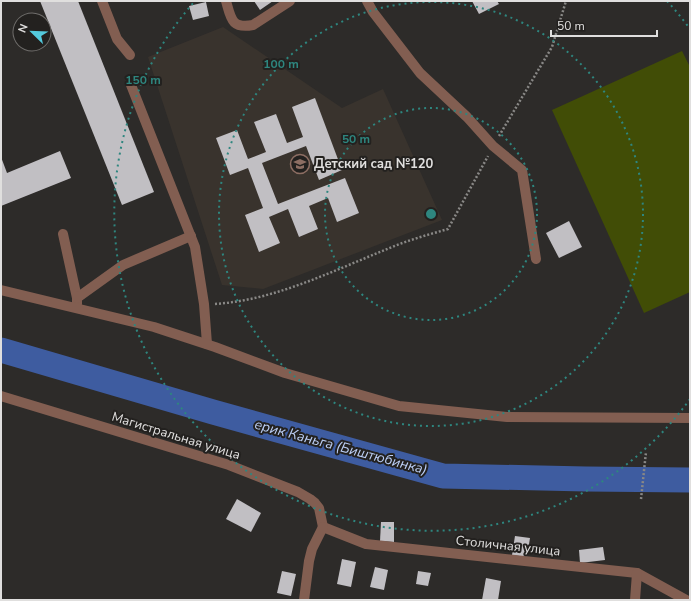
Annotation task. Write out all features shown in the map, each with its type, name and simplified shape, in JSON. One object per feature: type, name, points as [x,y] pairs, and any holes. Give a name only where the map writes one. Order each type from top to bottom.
[{"type":"street","points":[[102,1],[117,40],[130,55]]},
{"type":"street","points":[[226,1],[232,20],[241,26],[247,26],[253,25],[290,1]]},
{"type":"street","points":[[367,1],[373,12],[420,74],[467,117],[493,146],[522,170],[536,259]]},
{"type":"street","points":[[131,85],[195,247],[204,304],[207,344]]},
{"type":"street","points":[[63,234],[77,303]]},
{"type":"street","points":[[77,303],[123,265],[191,236]]},
{"type":"street","points":[[1,290],[77,303],[207,344],[285,373],[399,406],[507,417],[690,418]]},
{"type":"street","name":"Магистральная улица","points":[[1,396],[229,465],[298,492],[315,503],[319,508],[323,527]]},
{"type":"street","points":[[304,600],[312,549],[323,527]]},
{"type":"street","name":"Столичная улица","points":[[323,527],[366,544],[637,573],[686,600]]},
{"type":"street","points":[[635,600],[637,573]]},
{"type":"path","points":[[204,304],[227,303],[274,293],[387,249],[448,229],[493,146],[552,47],[566,1]]},
{"type":"path","points":[[641,499],[646,452]]},
{"type":"shaded area","name":"Детский сад №120","points":[[223,27],[342,108],[383,89],[442,220],[263,289],[222,285],[148,57]]},
{"type":"green space","points":[[682,51],[690,67],[690,292],[644,313],[552,110]]},
{"type":"building","points":[[40,1],[78,1],[154,192],[122,205],[52,31],[52,12],[44,12]]},
{"type":"building","points":[[254,1],[273,1],[260,10]]},
{"type":"building","points":[[472,1],[497,1],[499,4],[479,14]]},
{"type":"building","points":[[206,2],[209,16],[193,20],[189,6]]},
{"type":"building","points":[[315,98],[342,170],[319,180],[306,146],[262,163],[278,204],[345,178],[359,213],[337,222],[328,198],[309,206],[318,229],[299,237],[288,209],[269,217],[280,243],[259,252],[245,215],[263,208],[248,168],[230,175],[216,138],[237,130],[248,159],[266,152],[254,122],[276,114],[287,143],[303,137],[292,107]]},
{"type":"building","points":[[60,151],[71,178],[1,206],[1,157],[7,173]]},
{"type":"building","points":[[569,221],[582,247],[559,258],[546,233]]},
{"type":"building","points":[[237,499],[261,513],[251,532],[226,519]]},
{"type":"building","points":[[381,522],[394,522],[394,542],[380,541]]},
{"type":"building","points":[[515,536],[530,538],[527,557],[512,555]]},
{"type":"building","points":[[603,547],[605,560],[580,563],[579,550]]},
{"type":"building","points":[[342,559],[356,562],[351,587],[337,584]]},
{"type":"building","points":[[375,567],[388,570],[384,590],[370,587]]},
{"type":"building","points":[[282,571],[296,574],[291,596],[277,593]]},
{"type":"building","points":[[418,571],[431,573],[428,586],[416,584]]},
{"type":"building","points":[[486,578],[501,581],[498,600],[482,600]]},
{"type":"waterway","name":"ерик Каньга (Биштюбинка)","points":[[1,350],[213,412],[443,476],[690,480]]},
{"type":"place","name":"Детский сад №120","points":[[300,164]]}]
